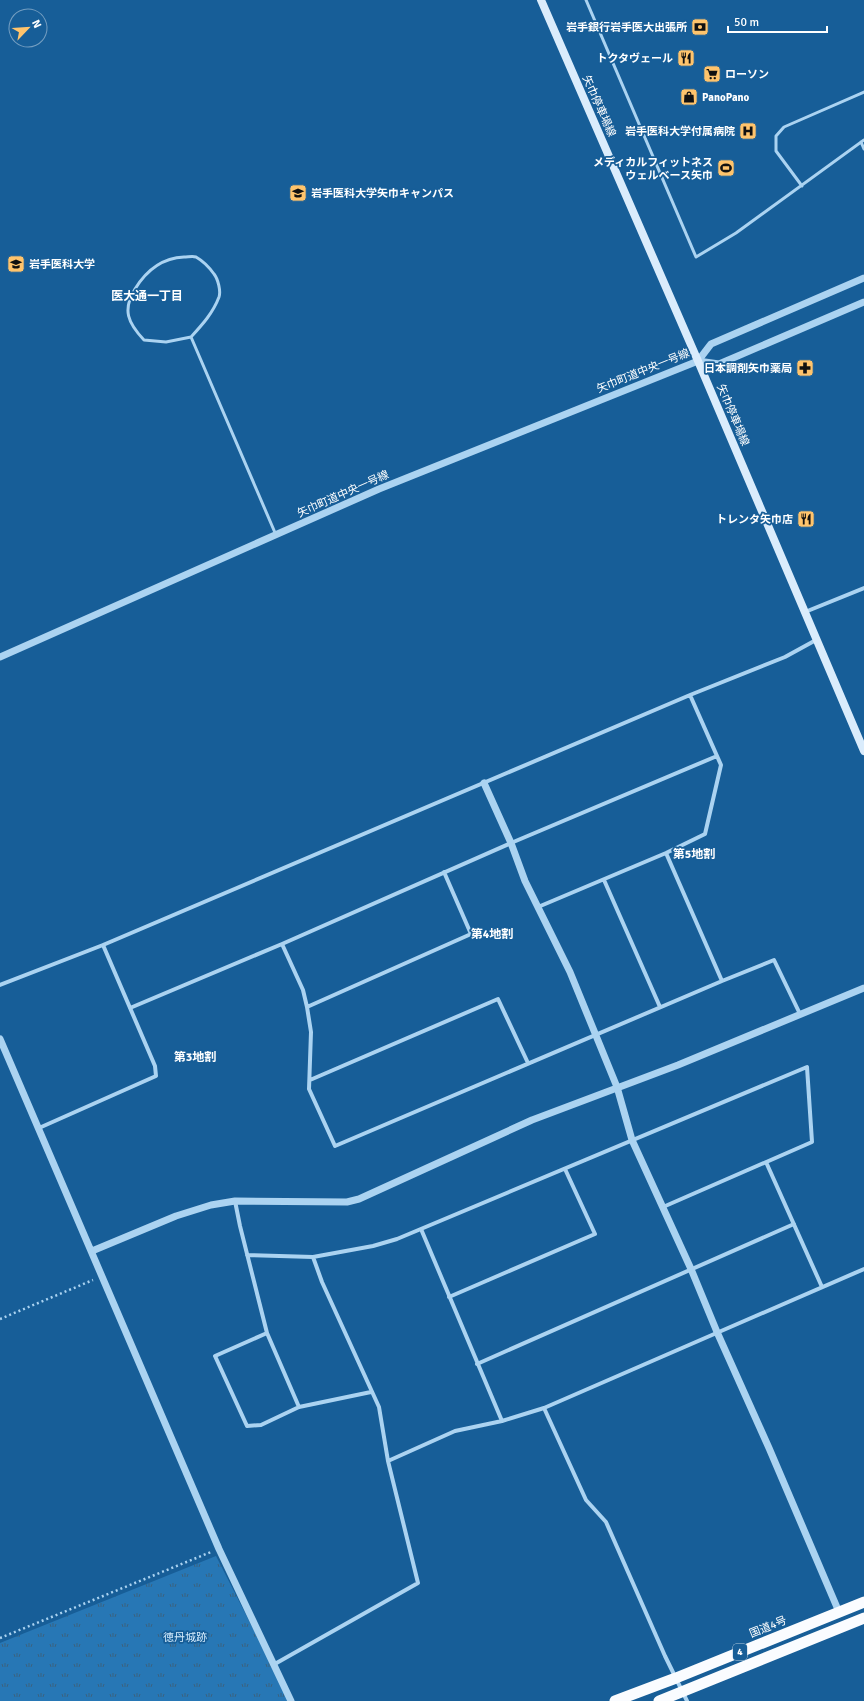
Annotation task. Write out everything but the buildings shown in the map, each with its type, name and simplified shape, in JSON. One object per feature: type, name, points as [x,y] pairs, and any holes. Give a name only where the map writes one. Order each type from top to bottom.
[{"type":"highway","name":"国道4号","points":[[615,1701],[864,1602]]},
{"type":"highway","name":"4","points":[[660,1701],[685,1697],[864,1618]]},
{"type":"main road","name":"矢巾停車場線","points":[[541,0],[698,360],[864,751]]},
{"type":"street","name":"矢巾町道中央一号線","points":[[0,657],[379,489],[698,360],[711,344],[864,278]]},
{"type":"street","name":"矢巾町道中央一号線","points":[[698,360],[719,364],[864,302]]},
{"type":"street","points":[[804,612],[864,588]]},
{"type":"street","points":[[0,985],[102,945],[690,695],[785,657],[816,640]]},
{"type":"street","points":[[537,907],[666,853],[704,834],[721,765],[690,695]]},
{"type":"street","points":[[130,1008],[282,944],[511,843],[717,756]]},
{"type":"street","points":[[484,783],[511,843],[524,881],[570,972],[617,1087],[632,1140],[691,1269],[839,1612]]},
{"type":"street","points":[[666,853],[722,981]]},
{"type":"street","points":[[307,1007],[471,934],[444,872]]},
{"type":"street","points":[[604,880],[660,1007]]},
{"type":"street","points":[[282,944],[303,990],[307,1007],[311,1032],[309,1089],[335,1146],[774,960],[800,1014]]},
{"type":"street","points":[[38,1128],[156,1076],[155,1066],[102,945]]},
{"type":"street","points":[[92,1251],[176,1216],[211,1205],[235,1201],[347,1202],[359,1199],[532,1120],[678,1065],[864,988]]},
{"type":"street","points":[[310,1080],[498,999],[528,1063]]},
{"type":"street","points":[[0,1039],[219,1549],[291,1701]]},
{"type":"street","points":[[247,1255],[313,1257],[397,1239],[806,1066],[812,1142],[663,1207]]},
{"type":"street","points":[[766,1162],[822,1287]]},
{"type":"street","points":[[449,1297],[595,1234],[565,1169]]},
{"type":"street","points":[[235,1201],[267,1332],[299,1407]]},
{"type":"street","points":[[477,1364],[794,1224]]},
{"type":"street","points":[[421,1229],[502,1421]]},
{"type":"street","points":[[273,1665],[418,1583],[388,1461],[379,1407],[322,1282],[313,1257]]},
{"type":"street","points":[[388,1461],[455,1431],[502,1421],[544,1408],[864,1269]]},
{"type":"street","points":[[267,1332],[215,1356],[247,1426],[261,1425],[299,1407],[371,1392]]},
{"type":"street","points":[[544,1408],[586,1500],[606,1522],[685,1697]]},
{"type":"lane","points":[[586,0],[696,257],[736,233],[862,141],[864,149]]},
{"type":"lane","points":[[802,186],[776,151],[776,136],[784,127],[864,92]]},
{"type":"lane","points":[[195,256],[208,266],[217,278],[219,295],[212,311],[191,337],[166,342],[144,340],[132,327],[127,314],[131,296],[142,278],[157,265],[175,257],[195,256]]},
{"type":"lane","points":[[191,337],[276,535]]},
{"type":"path","points":[[0,1319],[101,1277]]},
{"type":"path","points":[[0,1638],[219,1549]]},
{"type":"green space","name":"徳丹城跡","points":[[216,1556],[290,1701],[0,1701],[0,1643]]},
{"type":"place","name":"岩手銀行岩手医大出張所","points":[[700,27]]},
{"type":"place","name":"トクタヴェール","points":[[686,58]]},
{"type":"place","name":"ローソン","points":[[712,74]]},
{"type":"place","name":"PanoPano","points":[[689,97]]},
{"type":"place","name":"岩手医科大学付属病院","points":[[748,131]]},
{"type":"place","name":"メディカルフィットネス ウェルベース矢巾","points":[[726,168]]},
{"type":"place","name":"岩手医科大学矢巾キャンパス","points":[[298,193]]},
{"type":"place","name":"岩手医科大学","points":[[16,264]]},
{"type":"place","name":"日本調剤矢巾薬局","points":[[805,368]]},
{"type":"place","name":"トレンタ矢巾店","points":[[806,519]]},
{"type":"district","name":"医大通一丁目","points":[[147,296]]},
{"type":"district","name":"第5地割","points":[[694,854]]},
{"type":"district","name":"第4地割","points":[[492,934]]},
{"type":"district","name":"第3地割","points":[[195,1057]]}]
